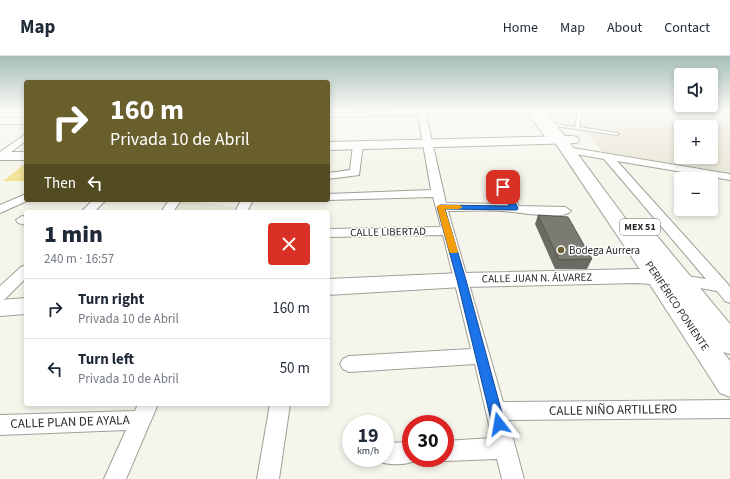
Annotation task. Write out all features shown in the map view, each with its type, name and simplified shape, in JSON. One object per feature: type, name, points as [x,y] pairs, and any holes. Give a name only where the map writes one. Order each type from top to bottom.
[{"type":"main road","name":"PERIFÉRICO PONIENTE","points":[[561,132],[730,384]]},
{"type":"main road","name":"PERIFÉRICO PONIENTE","points":[[561,132],[730,343]]},
{"type":"street","points":[[423,131],[439,200],[462,280],[513,479]]},
{"type":"street","points":[[330,146],[425,143],[561,132],[608,156],[730,177]]},
{"type":"street","points":[[0,156],[24,138]]},
{"type":"street","points":[[330,176],[355,173],[358,146]]},
{"type":"street","points":[[0,156],[24,156]]},
{"type":"street","points":[[608,156],[726,292]]},
{"type":"street","points":[[503,187],[514,208]]},
{"type":"street","points":[[330,197],[439,200],[514,208],[528,211],[565,211]]},
{"type":"street","points":[[0,199],[24,198]]},
{"type":"street","points":[[0,209],[24,198]]},
{"type":"street","points":[[89,210],[98,202]]},
{"type":"street","name":"CALLE LIBERTAD","points":[[330,233],[448,231]]},
{"type":"street","points":[[0,295],[24,272]]},
{"type":"street","name":"CALLE JUAN N. ÁLVAREZ","points":[[330,287],[462,280],[657,277],[680,280],[726,292]]},
{"type":"street","points":[[0,308],[24,306]]},
{"type":"street","points":[[349,364],[481,356]]},
{"type":"street","points":[[268,479],[280,406]]},
{"type":"street","name":"CALLE NIÑO ARTILLERO","points":[[496,411],[730,409]]},
{"type":"street","points":[[115,479],[144,412]]},
{"type":"street","name":"CALLE PLAN DE AYALA","points":[[0,424],[144,412]]},
{"type":"street","points":[[454,451],[505,448]]},
{"type":"lane","points":[[561,132],[617,134]]},
{"type":"shaded area","points":[[584,131],[674,131],[674,164],[603,152]]},
{"type":"shaded area","points":[[718,131],[730,131],[730,173],[676,164],[718,164]]},
{"type":"shaded area","points":[[24,165],[24,181],[3,181]]},
{"type":"shaded area","points":[[179,202],[200,202],[241,208],[240,210],[173,210]]},
{"type":"building","points":[[538,215],[568,217],[592,259],[559,260]]},
{"type":"slow traffic","points":[[454,251],[440,207],[459,207]]},
{"type":"place","name":"Bodega Aurrera","points":[[561,250]]},
{"type":"route","points":[[499,424],[462,280],[440,207],[514,208],[503,187]]}]
